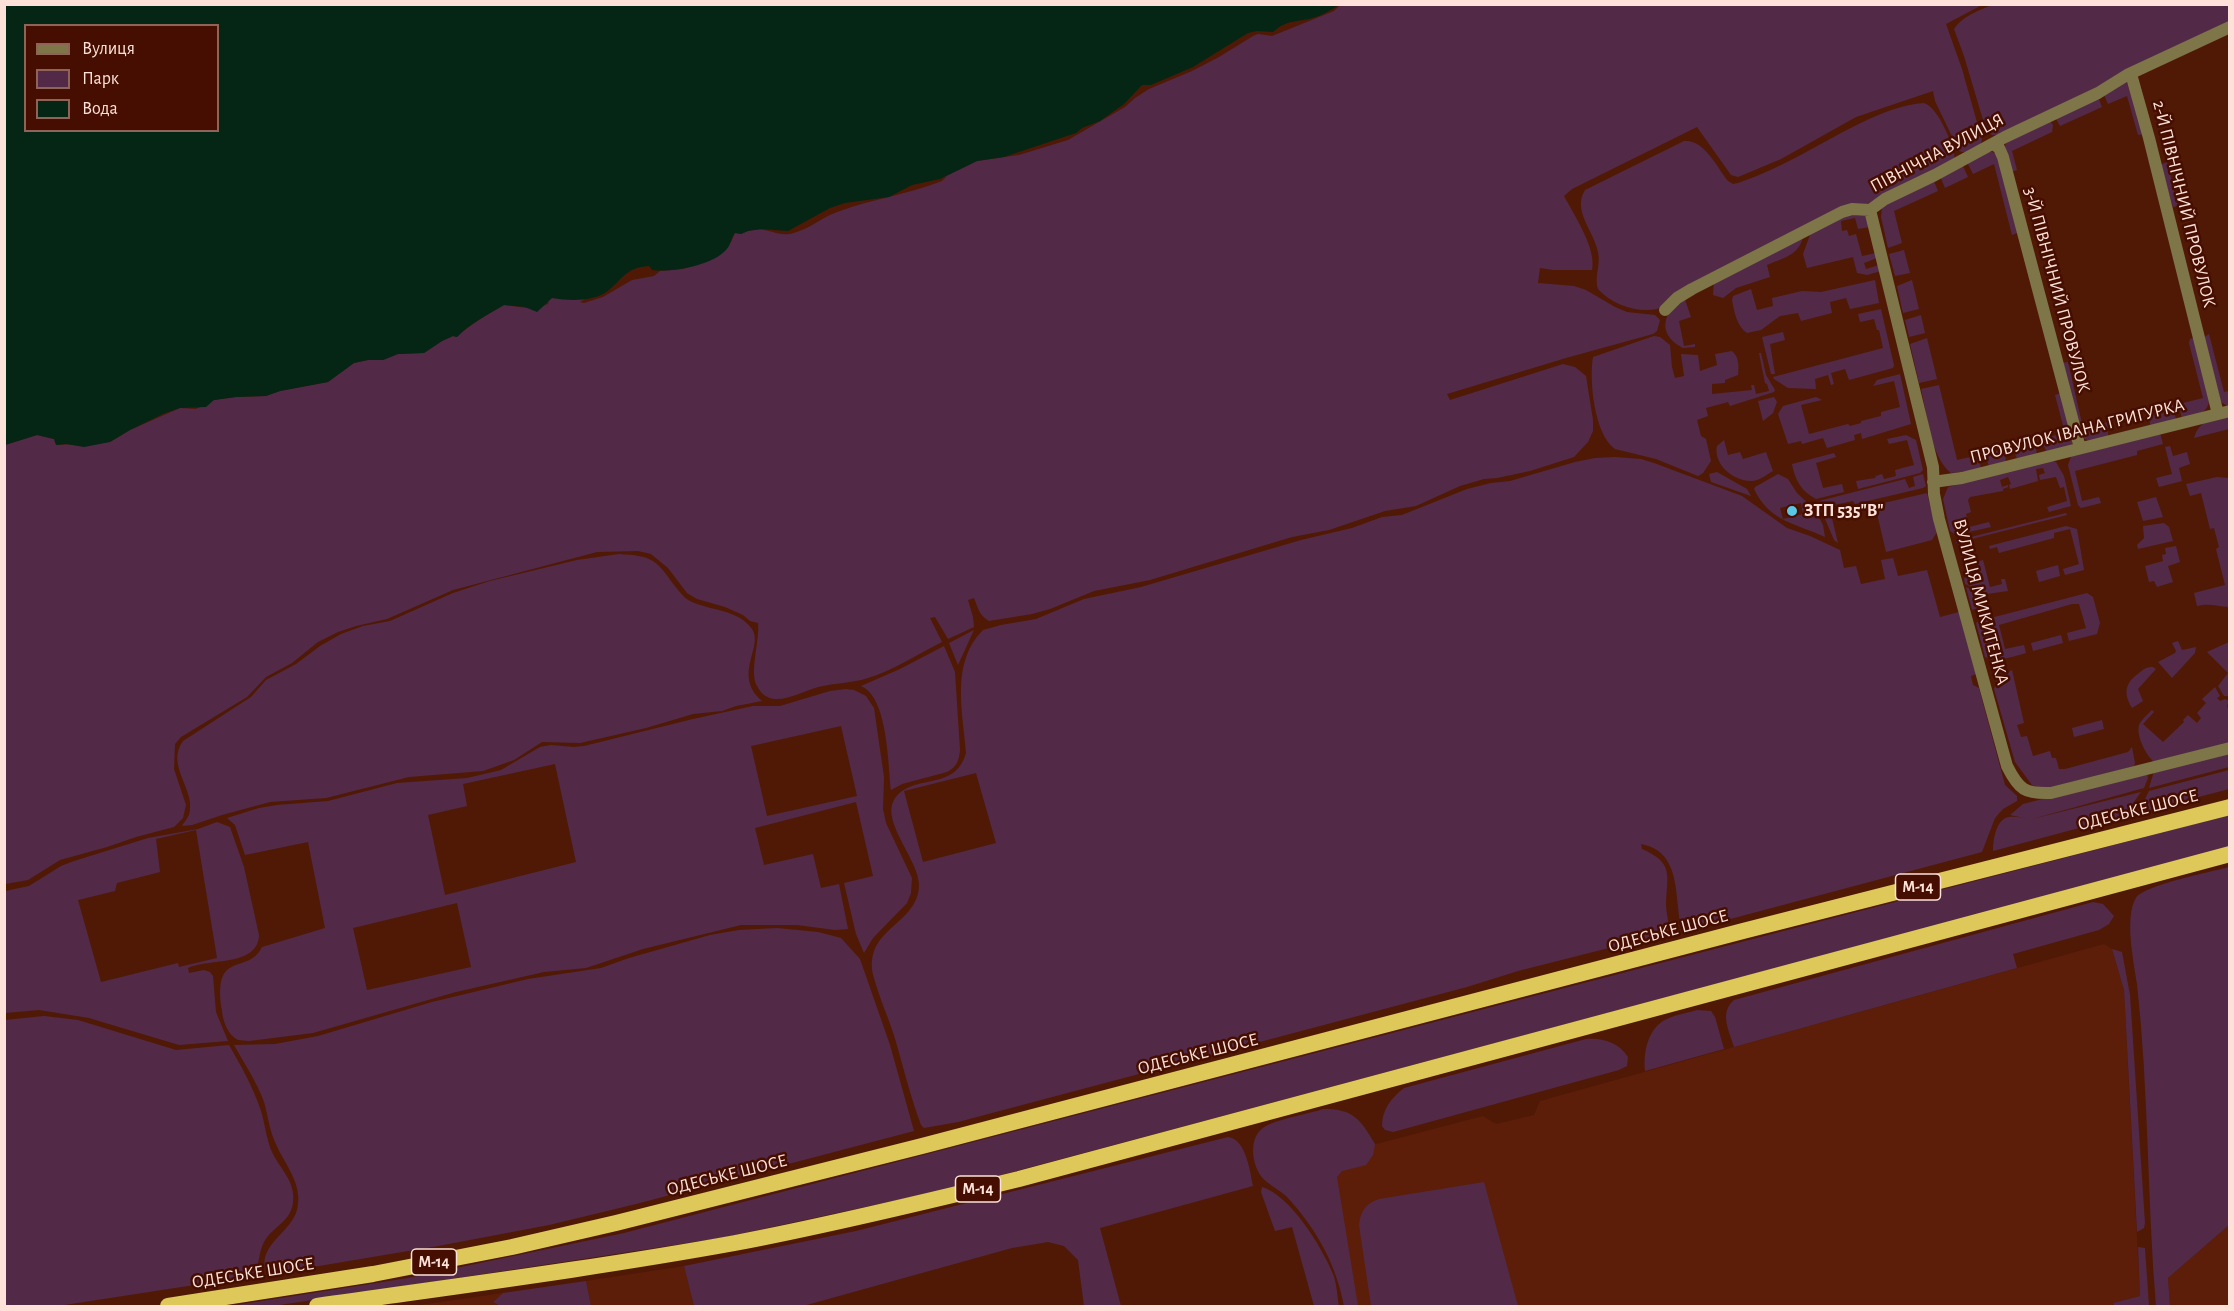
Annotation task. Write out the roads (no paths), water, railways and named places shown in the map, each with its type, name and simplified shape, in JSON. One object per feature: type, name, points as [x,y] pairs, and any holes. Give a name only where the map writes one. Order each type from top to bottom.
[{"type":"highway","name":"ОДЕСЬКЕ ШОСЕ","points":[[168,1306],[373,1274],[522,1245],[616,1223],[922,1146],[1743,931],[2229,807]]},
{"type":"highway","name":"М-14","points":[[317,1306],[704,1248],[801,1230],[908,1206],[1030,1176],[2229,854]]},
{"type":"street","name":"ПІВНІЧНА ВУЛИЦЯ","points":[[1665,310],[1677,298],[1692,289],[1842,212],[1852,209],[1870,210],[1885,199],[2030,124],[2098,93],[2131,74],[2229,27]]},
{"type":"street","name":"2-Й ПІВНІЧНИЙ ПРОВУЛОК","points":[[2131,74],[2224,412]]},
{"type":"street","name":"3-Й ПІВНІЧНИЙ ПРОВУЛОК","points":[[1993,144],[1999,148],[2003,157],[2080,448]]},
{"type":"street","name":"ВУЛИЦЯ МИКИТЕНКА","points":[[1870,210],[1933,467],[1939,519],[2007,766],[2015,781],[2024,791],[2034,794],[2051,793],[2229,748]]},
{"type":"street","name":"ПРОВУЛОК ІВАНА ГРИГУРКА","points":[[1933,482],[1962,478],[2224,412]]},
{"type":"water","points":[[5,4],[1339,4],[1313,18],[1287,23],[1273,32],[1248,33],[1193,67],[1151,85],[1142,85],[1124,104],[1100,121],[1076,133],[1004,157],[977,161],[940,179],[912,185],[889,197],[845,203],[830,208],[788,231],[761,229],[741,234],[735,233],[726,250],[702,264],[660,271],[652,270],[649,266],[641,267],[626,274],[609,290],[597,297],[582,300],[552,298],[537,312],[525,307],[504,305],[457,337],[453,336],[442,341],[424,353],[398,354],[383,360],[354,363],[328,382],[266,396],[214,400],[206,407],[180,408],[130,430],[110,442],[84,447],[56,445],[54,439],[37,435],[5,445]]},
{"type":"place","name":"ЗТП 535\"В\"","points":[[1792,511]]}]
